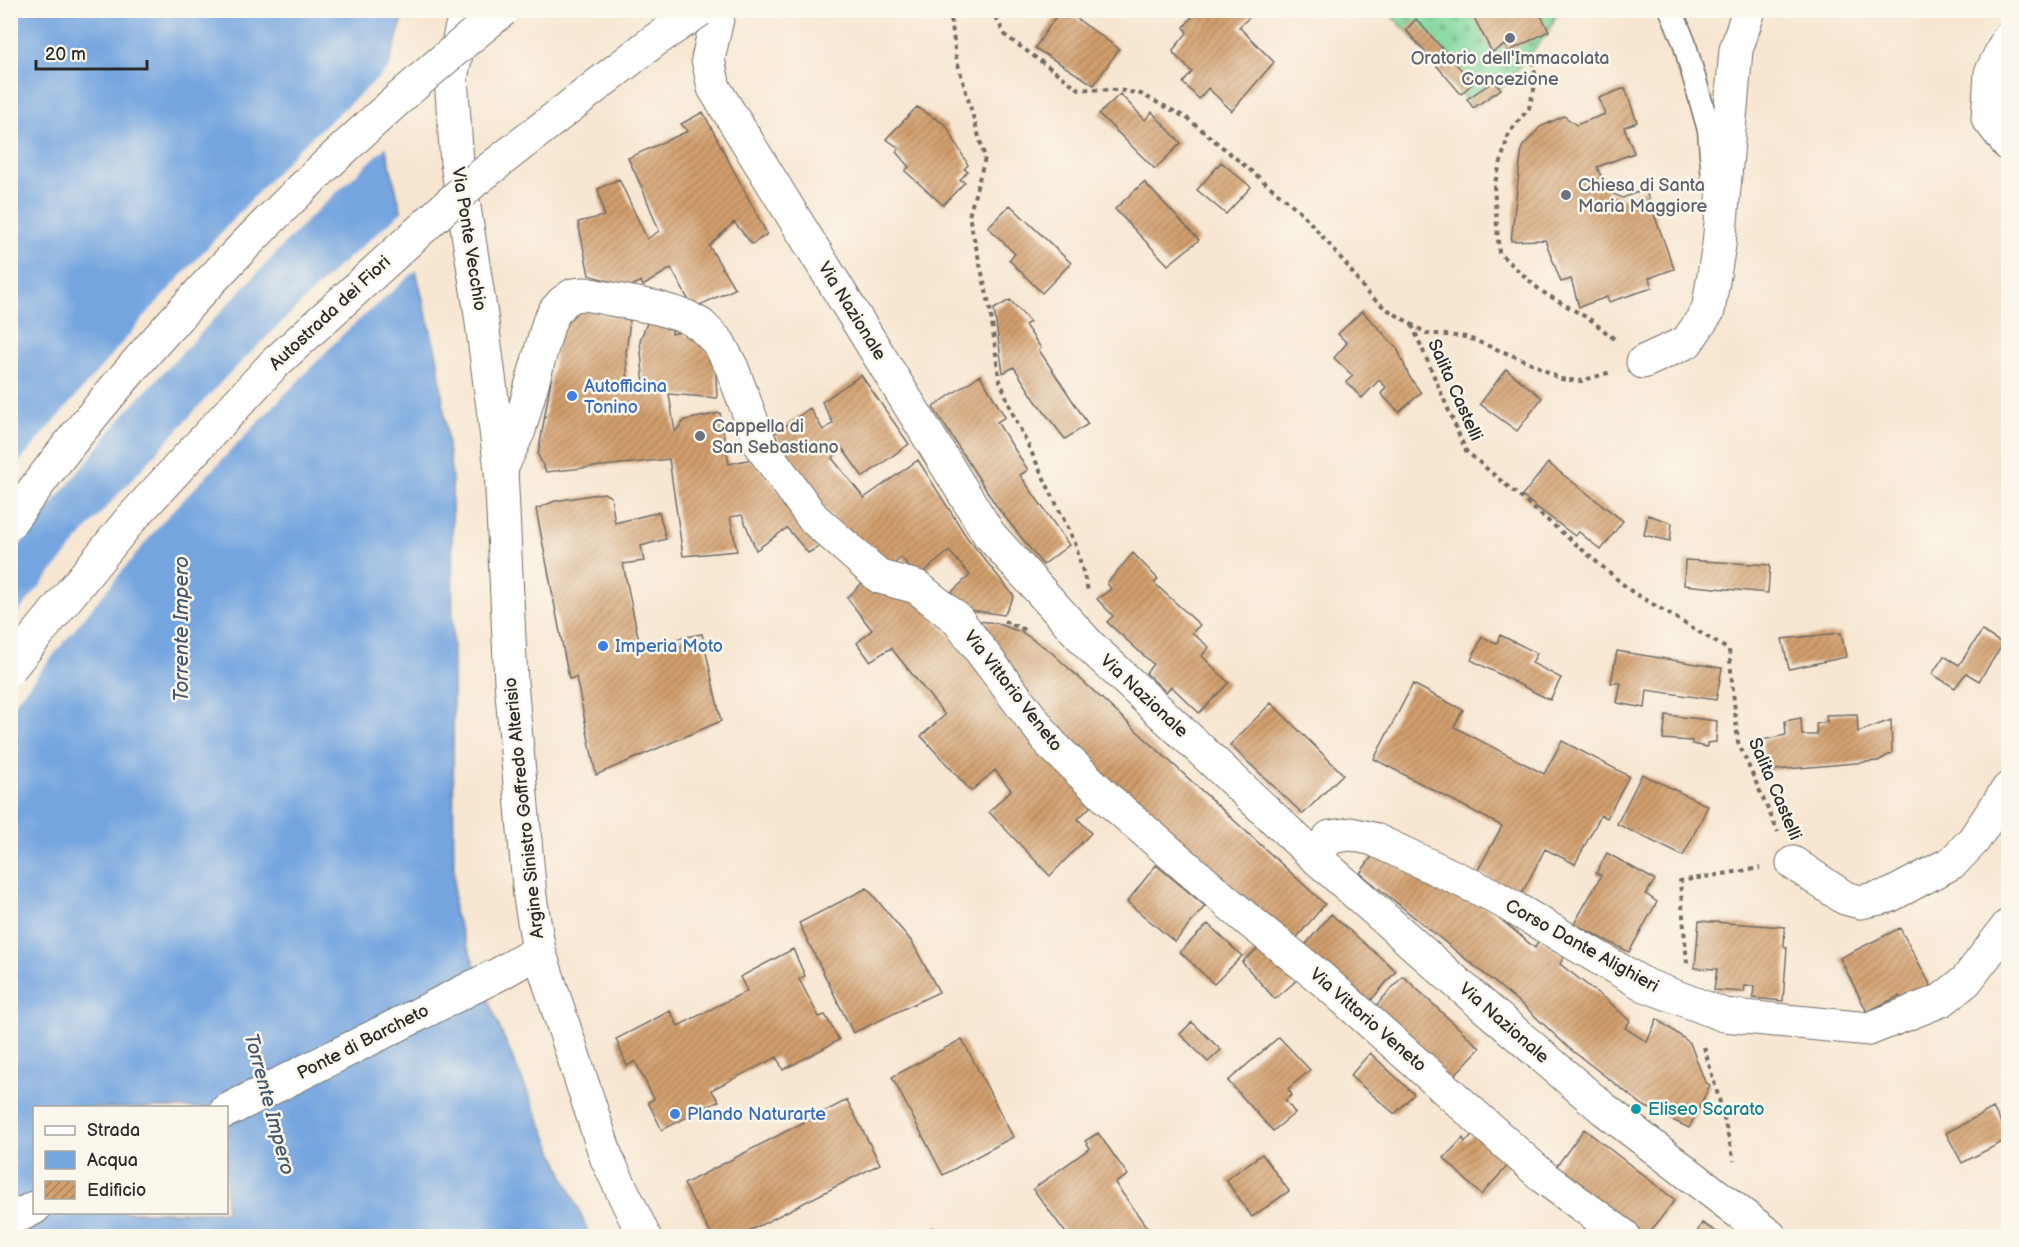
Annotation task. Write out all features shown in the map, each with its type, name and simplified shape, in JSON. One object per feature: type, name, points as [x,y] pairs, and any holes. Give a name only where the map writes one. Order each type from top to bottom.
[{"type":"main road","name":"Via Ponte Vecchio","points":[[469,10],[461,30],[451,78],[457,163],[481,315],[501,469]]},
{"type":"main road","points":[[10,522],[37,485],[155,341],[295,193],[502,10]]},
{"type":"main road","name":"Autostrada dei Fiori","points":[[10,668],[130,520],[274,364],[473,182],[654,41],[700,10]]},
{"type":"main road","name":"Via Nazionale","points":[[719,10],[708,59],[714,88],[989,534],[1089,645],[1314,856],[1604,1109],[1770,1236]]},
{"type":"main road","points":[[1643,362],[1687,342],[1708,311],[1719,245],[1736,50],[1749,10]]},
{"type":"main road","points":[[2008,39],[1991,73],[1988,118],[2008,144]]},
{"type":"main road","name":"Via Vittorio Veneto","points":[[501,469],[519,430],[549,322],[563,302],[573,295],[585,294],[658,308],[687,317],[701,325],[719,343],[732,368],[761,446],[813,518],[880,577],[917,587],[962,624],[1051,744],[1109,800],[1247,919],[1322,979],[1453,1093],[1546,1179],[1624,1236]]},
{"type":"main road","name":"Argine Sinistro Goffredo Alterisio","points":[[501,469],[510,682],[530,897],[539,951],[607,1159],[644,1236]]},
{"type":"main road","points":[[1792,863],[1845,898],[1860,902],[1889,896],[1953,862],[1973,841],[2008,789]]},
{"type":"main road","name":"Corso Dante Alighieri","points":[[1314,856],[1330,837],[1351,834],[1373,839],[1490,894],[1646,985],[1724,1015],[1869,1029],[1942,1000],[1966,981],[2008,926]]},
{"type":"main road","name":"Ponte di Barcheto","points":[[228,1110],[499,974],[539,951]]},
{"type":"main road","points":[[10,1220],[33,1208]]},
{"type":"lane","points":[[1671,10],[1684,42],[1709,130],[1719,245]]},
{"type":"path","points":[[950,10],[956,57],[985,158],[969,216],[990,308],[999,378],[1012,414],[1075,543],[1093,606],[1089,645]]},
{"type":"path","points":[[991,10],[1006,36],[1079,89],[1118,90],[1141,94],[1187,118],[1302,213],[1346,264],[1368,294],[1385,308],[1426,333],[1466,337],[1534,363],[1560,379],[1581,381],[1643,362]]},
{"type":"path","points":[[1532,52],[1536,82],[1528,108],[1509,133],[1494,186],[1499,253],[1541,291],[1591,320],[1643,362]]},
{"type":"path","name":"Salita Castelli","points":[[1412,325],[1466,452],[1631,591],[1729,650],[1738,742],[1792,863],[1680,881],[1690,1002],[1721,1106],[1732,1158],[1738,1167]]},
{"type":"green space","points":[[1386,11],[1558,11],[1549,31],[1501,89],[1473,108],[1406,30]]},
{"type":"water","name":"Torrente Impero","points":[[10,11],[405,11],[376,108],[438,361],[452,479],[454,912],[500,1029],[590,1236],[26,1236],[10,1188]]},
{"type":"pier","points":[[391,67],[379,108],[388,145],[310,217],[127,411],[11,556],[11,472],[152,308],[296,151]]},
{"type":"pier","points":[[404,210],[418,269],[345,332],[162,522],[11,707],[11,621],[95,520],[224,379],[336,269]]},
{"type":"building","points":[[1197,10],[1256,11],[1239,27],[1274,62],[1232,111],[1208,88],[1199,99],[1183,83],[1192,72],[1174,54],[1173,50],[1187,33],[1184,27]]},
{"type":"building","name":"Oratorio dell'Immacolata Concezione","points":[[1470,10],[1538,10],[1549,31],[1508,52],[1505,45],[1492,52]]},
{"type":"building","points":[[1058,13],[1066,18],[1069,13],[1119,49],[1094,85],[1035,48]]},
{"type":"building","points":[[1416,19],[1473,83],[1461,94],[1406,30]]},
{"type":"building","points":[[1494,81],[1501,89],[1473,108],[1467,99]]},
{"type":"building","name":"Chiesa di Santa Maria Maggiore","points":[[1625,88],[1637,122],[1624,127],[1634,153],[1597,167],[1608,192],[1623,198],[1645,189],[1674,269],[1649,278],[1652,288],[1609,302],[1607,297],[1579,307],[1571,279],[1561,282],[1545,240],[1511,241],[1522,147],[1540,127],[1564,116],[1576,125],[1605,114],[1599,98]]},
{"type":"building","points":[[1120,94],[1145,120],[1152,112],[1181,143],[1155,169],[1099,114]]},
{"type":"building","points":[[917,107],[946,125],[968,165],[964,169],[968,171],[960,180],[965,182],[943,205],[905,171],[909,167],[896,152],[899,148],[886,139]]},
{"type":"building","points":[[703,112],[767,234],[752,244],[734,222],[709,246],[735,289],[693,308],[671,268],[643,286],[641,281],[624,290],[622,285],[589,275],[578,222],[604,216],[598,189],[619,179],[647,239],[659,231],[628,158],[688,131],[681,124]]},
{"type":"building","points":[[1221,162],[1251,187],[1226,214],[1197,190]]},
{"type":"building","points":[[1144,182],[1199,240],[1168,265],[1115,209]]},
{"type":"building","points":[[1010,205],[1071,263],[1042,293],[1009,260],[1015,254],[988,227]]},
{"type":"building","points":[[1010,300],[1030,322],[1025,325],[1041,348],[1039,350],[1088,424],[1065,439],[1035,400],[1014,367],[1003,373],[994,309]]},
{"type":"building","points":[[581,309],[630,320],[626,353],[628,384],[644,387],[640,340],[648,321],[672,327],[672,334],[684,331],[687,337],[694,331],[715,358],[717,398],[669,394],[675,432],[685,420],[720,413],[729,464],[751,459],[824,544],[808,553],[787,528],[756,550],[742,515],[730,517],[737,551],[683,556],[669,459],[546,472],[538,455],[560,328]]},
{"type":"building","points":[[1362,311],[1397,348],[1409,376],[1421,393],[1399,412],[1381,394],[1386,387],[1379,380],[1362,398],[1346,382],[1353,376],[1334,358],[1347,343],[1338,334]]},
{"type":"building","points":[[1506,369],[1542,398],[1517,431],[1480,404]]},
{"type":"building","points":[[861,375],[909,444],[863,477],[842,448],[832,458],[864,498],[918,460],[966,536],[1014,596],[1004,615],[950,607],[941,602],[970,575],[949,551],[918,577],[901,557],[885,573],[777,459],[787,452],[774,434],[810,408],[823,430],[833,423],[822,402]]},
{"type":"building","points":[[980,375],[1005,417],[997,422],[1028,470],[1020,475],[1069,545],[1043,565],[997,507],[933,407]]},
{"type":"building","points":[[1548,463],[1623,521],[1601,550],[1579,532],[1575,536],[1522,496]]},
{"type":"building","points":[[604,493],[611,497],[615,523],[659,512],[666,539],[641,546],[644,561],[623,564],[640,646],[702,634],[721,721],[596,775],[576,677],[569,679],[536,509],[555,501]]},
{"type":"building","points":[[1648,515],[1672,523],[1670,541],[1644,535]]},
{"type":"building","points":[[1133,553],[1158,579],[1154,583],[1200,625],[1192,633],[1209,647],[1202,656],[1229,683],[1199,713],[1171,686],[1166,692],[1146,673],[1153,664],[1107,622],[1113,616],[1097,599],[1111,589],[1107,583]]},
{"type":"building","points":[[1685,560],[1770,565],[1768,593],[1684,585]]},
{"type":"building","points":[[869,576],[885,596],[894,585],[910,592],[1098,799],[1078,819],[1091,833],[1050,876],[989,812],[1011,790],[995,770],[971,791],[921,736],[945,715],[891,648],[870,661],[857,643],[872,630],[847,598]]},
{"type":"building","points":[[970,620],[996,623],[1023,633],[1050,651],[1325,904],[1293,942],[1052,734]]},
{"type":"building","points":[[1982,631],[2003,644],[1979,681],[1966,673],[1955,688],[1932,674],[1944,656],[1959,665]]},
{"type":"building","points":[[1841,633],[1846,657],[1789,669],[1782,639]]},
{"type":"building","points":[[1500,635],[1537,653],[1532,663],[1561,678],[1550,700],[1471,660],[1482,637],[1497,643]]},
{"type":"building","points":[[1617,651],[1722,668],[1716,700],[1647,690],[1645,708],[1617,703],[1621,683],[1611,683]]},
{"type":"building","points":[[1413,684],[1463,710],[1454,727],[1544,774],[1562,741],[1629,776],[1607,818],[1601,815],[1575,864],[1545,849],[1521,895],[1477,872],[1502,826],[1374,759]]},
{"type":"building","points":[[1271,703],[1343,774],[1303,814],[1230,745]]},
{"type":"building","points":[[1857,714],[1858,732],[1891,720],[1892,753],[1878,761],[1765,771],[1762,740],[1786,735],[1785,721],[1801,718],[1802,735],[1817,735],[1816,724],[1827,722],[1826,715]]},
{"type":"building","points":[[1666,715],[1717,721],[1716,742],[1707,743],[1707,747],[1692,744],[1692,741],[1663,739]]},
{"type":"building","points":[[1642,774],[1708,806],[1683,856],[1617,824]]},
{"type":"building","points":[[1607,853],[1655,880],[1646,894],[1657,902],[1629,952],[1574,924],[1601,876],[1596,873]]},
{"type":"building","points":[[1373,855],[1487,908],[1535,948],[1540,938],[1564,957],[1560,964],[1630,1021],[1625,1028],[1647,1042],[1657,1019],[1690,1043],[1705,1082],[1710,1085],[1689,1128],[1644,1106],[1570,1049],[1525,1007],[1360,873]]},
{"type":"building","points":[[1156,865],[1205,906],[1175,942],[1127,902]]},
{"type":"building","points":[[867,888],[912,942],[939,992],[853,1033],[799,923]]},
{"type":"building","points":[[1331,914],[1396,971],[1367,1005],[1301,950]]},
{"type":"building","points":[[1699,921],[1785,927],[1784,946],[1787,948],[1783,1001],[1753,998],[1754,986],[1745,986],[1744,992],[1714,990],[1717,969],[1695,968]]},
{"type":"building","points":[[1208,924],[1242,956],[1214,984],[1180,952]]},
{"type":"building","points":[[1900,928],[1932,988],[1904,1002],[1899,996],[1867,1012],[1840,958]]},
{"type":"building","points":[[1264,943],[1297,980],[1275,999],[1242,962]]},
{"type":"building","points":[[793,949],[805,976],[799,979],[819,1017],[825,1015],[839,1040],[783,1070],[777,1057],[711,1090],[719,1101],[662,1130],[648,1102],[654,1099],[635,1061],[627,1066],[616,1039],[670,1011],[678,1026],[747,991],[740,977]]},
{"type":"building","points":[[1403,976],[1480,1048],[1448,1082],[1371,1011]]},
{"type":"building","points":[[1192,1022],[1221,1050],[1208,1062],[1180,1034]]},
{"type":"building","points":[[1279,1037],[1310,1070],[1288,1089],[1292,1095],[1285,1100],[1295,1113],[1273,1131],[1228,1081]]},
{"type":"building","points":[[962,1039],[1013,1137],[943,1175],[892,1077]]},
{"type":"building","points":[[1370,1053],[1414,1094],[1395,1114],[1350,1076]]},
{"type":"building","points":[[847,1100],[880,1164],[739,1236],[712,1236],[684,1184]]},
{"type":"building","points":[[1993,1108],[2008,1139],[1962,1163],[1946,1133]]},
{"type":"building","points":[[1479,1128],[1513,1160],[1481,1195],[1444,1158],[1463,1138],[1465,1142]]},
{"type":"building","points":[[1584,1129],[1675,1200],[1647,1236],[1640,1236],[1553,1171]]},
{"type":"building","points":[[1098,1133],[1128,1175],[1115,1183],[1153,1236],[1068,1236],[1033,1189],[1090,1148],[1085,1141]]},
{"type":"building","points":[[1262,1154],[1289,1191],[1252,1217],[1226,1180]]},
{"type":"building","points":[[1702,1223],[1710,1228],[1722,1236],[1695,1236]]},
{"type":"building","points":[[933,1227],[937,1236],[912,1236]]},
{"type":"place","name":"Oratorio dell'Immacolata Concezione","points":[[1510,38]]},
{"type":"place","name":"Chiesa di Santa Maria Maggiore","points":[[1566,195]]},
{"type":"place","name":"Autofficina Tonino","points":[[572,396]]},
{"type":"place","name":"Cappella di San Sebastiano","points":[[700,436]]},
{"type":"place","name":"Imperia Moto","points":[[603,646]]},
{"type":"place","name":"Eliseo Scarato","points":[[1636,1109]]},
{"type":"place","name":"Plando Naturarte","points":[[675,1114]]}]
